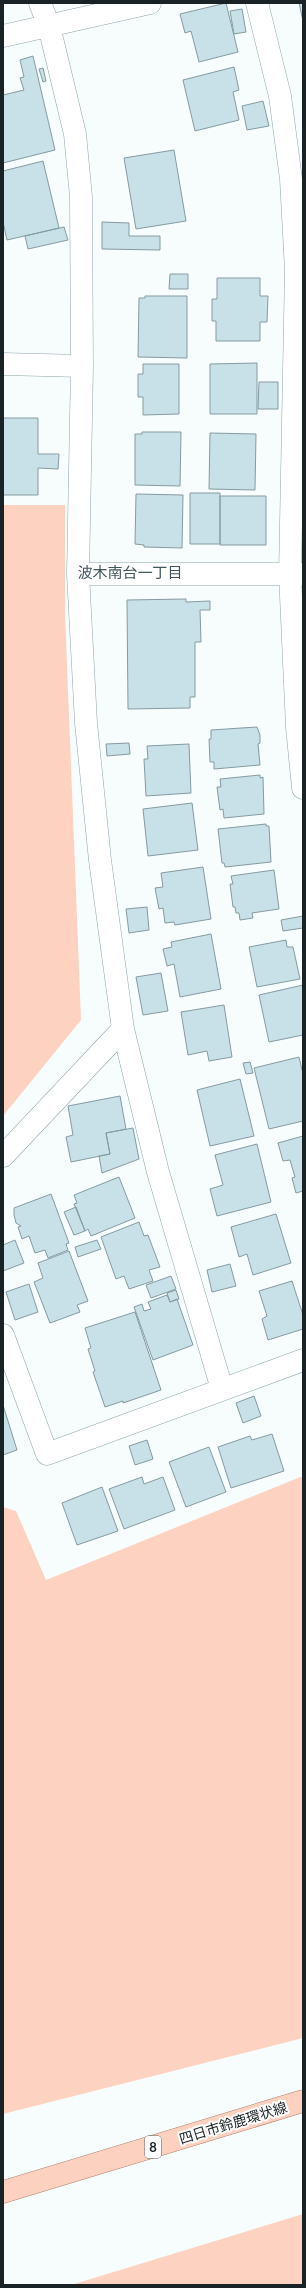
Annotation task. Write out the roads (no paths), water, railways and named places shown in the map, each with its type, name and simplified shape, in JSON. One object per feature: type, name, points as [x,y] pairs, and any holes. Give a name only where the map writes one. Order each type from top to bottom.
[{"type":"main road","name":"四日市鈴鹿環状線","points":[[3,2192],[303,2101]]},
{"type":"street","points":[[40,3],[49,26],[75,134],[81,197],[82,366],[78,574],[86,722],[100,860],[123,1029],[158,1172],[222,1389]]},
{"type":"street","points":[[3,36],[150,3]]},
{"type":"street","points":[[257,3],[280,96],[291,179],[296,263],[297,727],[303,788]]},
{"type":"street","points":[[3,364],[82,366]]},
{"type":"street","points":[[78,574],[297,574]]},
{"type":"street","points":[[3,1156],[123,1029]]},
{"type":"street","points":[[3,1335],[47,1454],[303,1360]]},
{"type":"district","name":"波木南台一丁目","points":[[130,573]]}]
